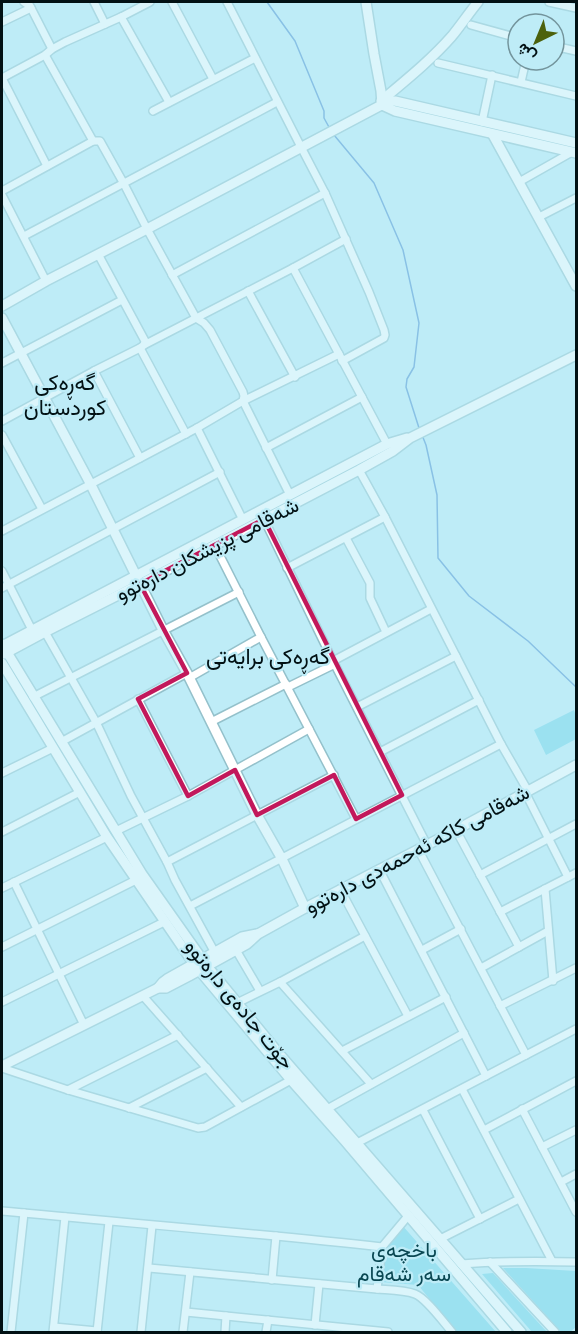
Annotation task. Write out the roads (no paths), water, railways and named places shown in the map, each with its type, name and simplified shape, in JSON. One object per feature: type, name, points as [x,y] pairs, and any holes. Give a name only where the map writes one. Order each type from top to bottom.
[{"type":"main road","points":[[366,2],[382,103],[395,111],[494,135],[575,150]]},
{"type":"main road","points":[[2,306],[382,103],[443,46],[478,2]]},
{"type":"main road","points":[[382,103],[395,101],[482,122],[575,150]]},
{"type":"main road","points":[[494,135],[576,286]]},
{"type":"main road","points":[[2,318],[90,483],[305,908]]},
{"type":"main road","name":"شەقامی پزیشکان دارەتوو","points":[[3,648],[32,630],[214,544],[290,495],[387,444],[407,439],[576,355]]},
{"type":"main road","name":"شەقامی پزیشکان دارەتوو","points":[[3,648],[45,632],[243,520],[261,515],[359,470],[393,451],[407,439]]},
{"type":"main road","name":"جۆت جادەی دارەتوو","points":[[3,648],[61,742],[136,880],[183,949],[200,965],[291,1080],[507,1332]]},
{"type":"main road","name":"جۆت جادەی دارەتوو","points":[[2,663],[80,792],[186,936],[200,965]]},
{"type":"main road","name":"شەقامی کاکە ئەحمەدی دارەتوو","points":[[2,1067],[158,988],[166,988],[183,975],[230,950],[242,937],[258,934],[576,766]]},
{"type":"main road","points":[[186,936],[202,953],[230,950]]},
{"type":"main road","points":[[183,949],[189,962],[183,975],[201,977],[220,989]]},
{"type":"main road","points":[[220,989],[216,968],[230,950]]},
{"type":"main road","name":"جۆت جادەی دارەتوو","points":[[220,989],[237,1003],[521,1332]]},
{"type":"street","points":[[24,2],[31,8],[52,49]]},
{"type":"street","points":[[94,2],[105,24]]},
{"type":"street","points":[[47,166],[2,78],[45,56],[65,42],[150,2]]},
{"type":"street","points":[[172,2],[213,80]]},
{"type":"street","points":[[2,531],[186,434],[243,401],[384,338],[385,335],[369,292],[325,193],[227,2]]},
{"type":"street","points":[[549,2],[574,5]]},
{"type":"street","points":[[2,22],[31,8]]},
{"type":"street","points":[[121,17],[169,102]]},
{"type":"street","points":[[471,25],[506,35]]},
{"type":"street","points":[[45,56],[93,141]]},
{"type":"street","points":[[153,111],[255,58]]},
{"type":"street","points":[[438,63],[576,96]]},
{"type":"street","points":[[521,82],[523,72]]},
{"type":"street","points":[[482,122],[492,75]]},
{"type":"street","points":[[24,236],[277,102]]},
{"type":"street","points":[[46,281],[2,193],[93,141],[100,141],[196,318],[210,330],[243,392],[243,401],[290,495]]},
{"type":"street","points":[[519,182],[575,150]]},
{"type":"street","points":[[172,275],[325,193]]},
{"type":"street","points":[[539,217],[576,198]]},
{"type":"street","points":[[2,421],[346,239]]},
{"type":"street","points":[[98,254],[145,341],[142,347]]},
{"type":"street","points":[[293,268],[387,444]]},
{"type":"street","points":[[248,291],[295,376]]},
{"type":"street","points":[[2,363],[122,300]]},
{"type":"street","points":[[142,347],[186,434]]},
{"type":"street","points":[[94,371],[140,458]]},
{"type":"street","points":[[266,448],[362,397]]},
{"type":"street","points":[[196,428],[243,520]]},
{"type":"street","points":[[2,435],[42,509]]},
{"type":"street","points":[[359,470],[526,791],[568,877]]},
{"type":"street","points":[[5,586],[220,472]]},
{"type":"street","points":[[261,515],[402,795],[422,847],[461,929],[526,1055]]},
{"type":"street","points":[[287,568],[385,517]]},
{"type":"street","points":[[346,538],[370,583],[370,598],[386,632]]},
{"type":"street","points":[[214,544],[356,819]]},
{"type":"street","points":[[2,571],[5,586],[32,630]]},
{"type":"street","points":[[33,697],[239,592]]},
{"type":"street","points":[[211,722],[334,662],[431,609]]},
{"type":"street","points":[[45,632],[96,723],[175,880],[214,951]]},
{"type":"street","points":[[61,742],[138,699],[261,637]]},
{"type":"street","points":[[357,707],[456,656]]},
{"type":"street","points":[[138,699],[188,796]]},
{"type":"street","points":[[380,752],[479,700]]},
{"type":"street","points":[[2,888],[188,796],[309,729]]},
{"type":"street","points":[[190,906],[501,744]]},
{"type":"street","points":[[2,761],[4,771],[52,748]]},
{"type":"street","points":[[167,862],[334,775]]},
{"type":"street","points":[[2,832],[80,792]]},
{"type":"street","points":[[480,875],[576,824]]},
{"type":"street","points":[[456,830],[519,947]]},
{"type":"street","points":[[379,869],[486,1076]]},
{"type":"street","points":[[500,912],[576,873]]},
{"type":"street","points":[[2,947],[136,880]]},
{"type":"street","points":[[14,882],[84,1025]]},
{"type":"street","points":[[340,889],[408,1016]]},
{"type":"street","points":[[545,889],[553,981]]},
{"type":"street","points":[[2,1002],[164,922]]},
{"type":"street","points":[[422,950],[461,929]]},
{"type":"street","points":[[481,968],[548,932]]},
{"type":"street","points":[[237,1003],[365,936]]},
{"type":"street","points":[[230,950],[260,991]]},
{"type":"street","points":[[500,1006],[576,968]]},
{"type":"street","points":[[280,982],[371,1084]]},
{"type":"street","points":[[143,996],[241,1107]]},
{"type":"street","points":[[342,1051],[446,997]]},
{"type":"street","points":[[357,1143],[576,1029]]},
{"type":"street","points":[[327,1109],[464,1034]]},
{"type":"street","points":[[68,1090],[178,1035]]},
{"type":"street","points":[[2,1067],[68,1090],[202,1128],[291,1080]]},
{"type":"street","points":[[129,1108],[207,1068]]},
{"type":"street","points":[[484,1130],[576,1081]]},
{"type":"street","points":[[462,1089],[552,1261]]},
{"type":"street","points":[[522,1109],[576,1212]]},
{"type":"street","points":[[423,1110],[480,1219]]},
{"type":"street","points":[[542,1147],[576,1130]]},
{"type":"street","points":[[561,1182],[576,1174]]},
{"type":"street","points":[[440,1239],[519,1199]]},
{"type":"street","points":[[2,1211],[382,1247]]},
{"type":"street","points":[[11,1332],[24,1213]]},
{"type":"street","points":[[376,1289],[382,1247],[408,1216]]},
{"type":"street","points":[[66,1217],[54,1330],[97,1332],[109,1222]]},
{"type":"street","points":[[141,1332],[152,1226]]},
{"type":"street","points":[[272,1280],[276,1236]]},
{"type":"street","points":[[490,1262],[555,1332]]},
{"type":"street","points":[[461,1264],[576,1262]]},
{"type":"street","points":[[148,1268],[376,1289],[417,1295],[452,1332]]},
{"type":"street","points":[[183,1332],[190,1272]]},
{"type":"street","points":[[315,1325],[319,1284]]},
{"type":"street","points":[[186,1312],[388,1332]]},
{"type":"street","points":[[225,1332],[226,1316]]},
{"type":"street","points":[[266,1332],[268,1320]]},
{"type":"waterway","points":[[267,2],[295,41],[330,129]]},
{"type":"waterway","points":[[334,135],[374,183],[403,250],[419,323],[414,367],[407,379],[406,387],[419,428]]},
{"type":"waterway","points":[[422,435],[437,495],[438,558],[469,596],[528,641],[576,687]]},
{"type":"district","name":"گەڕەکی کوردستان","points":[[65,394]]},
{"type":"district","name":"گەڕەکی برایەتی","points":[[268,656]]},
{"type":"park label","name":"باخچەی سەر شەقام","points":[[404,1261]]}]
